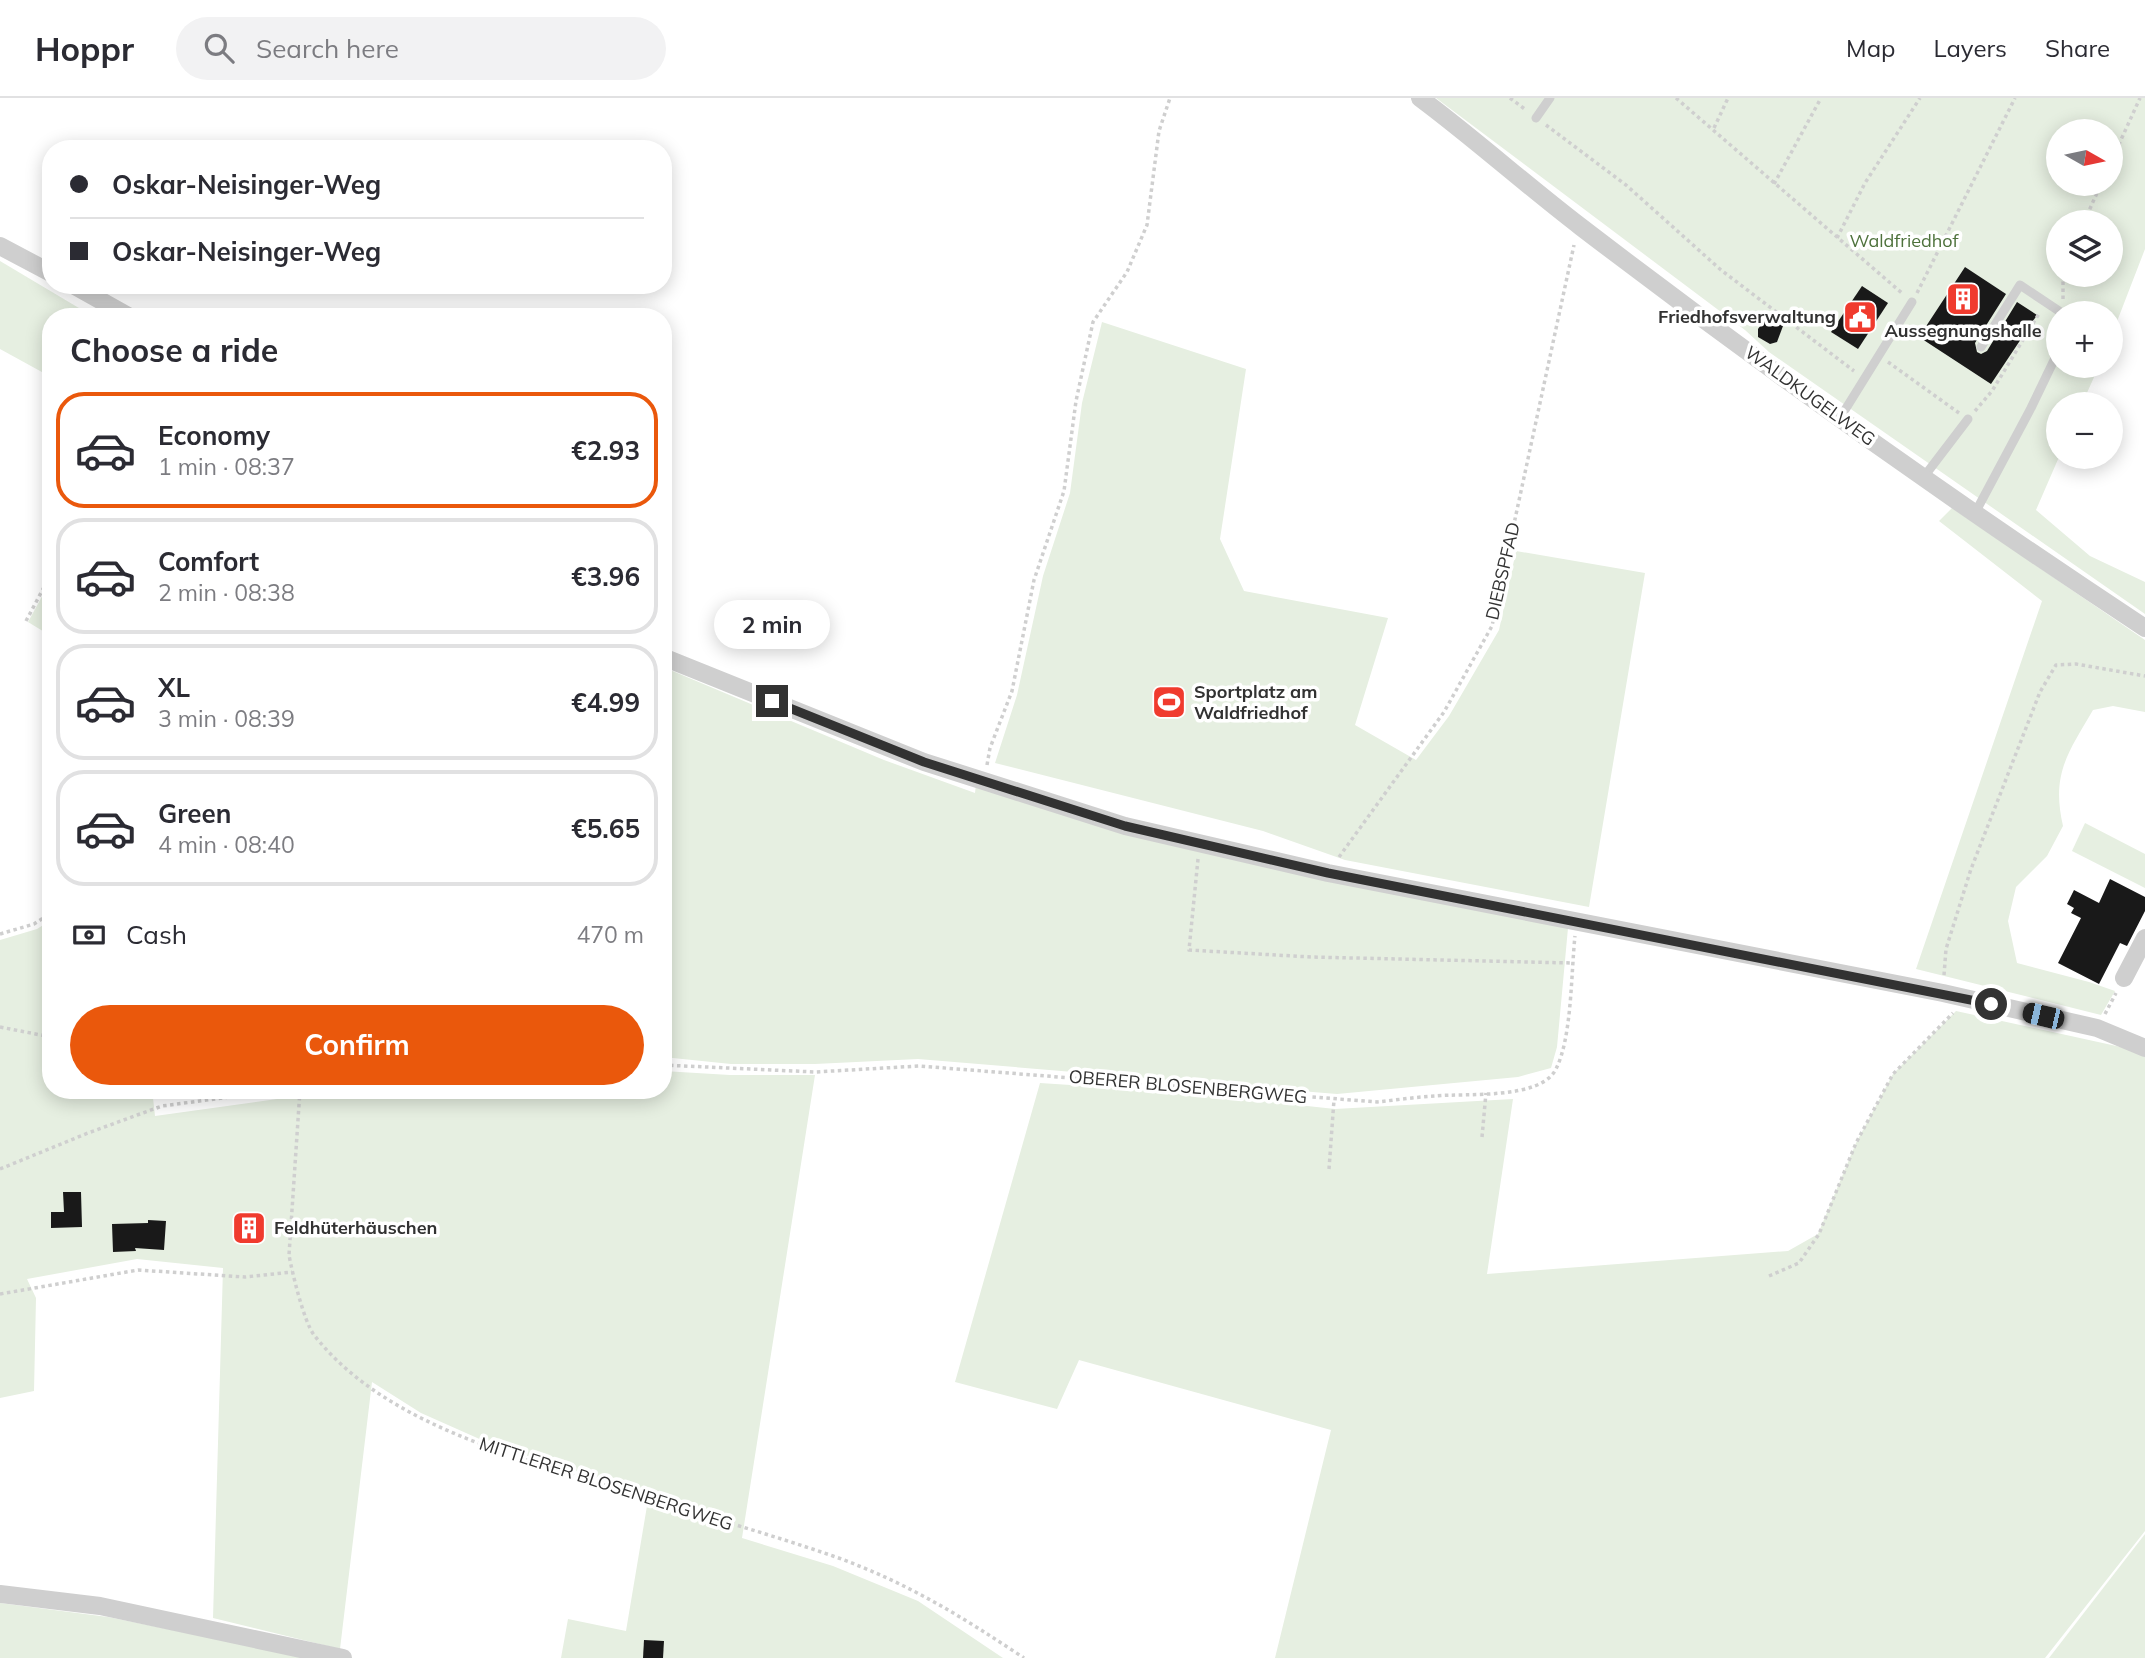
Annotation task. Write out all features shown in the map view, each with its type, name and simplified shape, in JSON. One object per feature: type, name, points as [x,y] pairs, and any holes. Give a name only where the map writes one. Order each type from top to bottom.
[{"type":"street","name":"WALDKUGELWEG","points":[[1420,98],[1578,225],[1840,418],[1974,515],[2145,628]]},
{"type":"street","points":[[0,246],[42,268]]},
{"type":"street","points":[[90,294],[114,308]]},
{"type":"street","points":[[672,661],[924,762],[1125,826],[1328,873],[1943,993],[2097,1028],[2145,1048]]},
{"type":"street","points":[[2124,978],[2145,937]]},
{"type":"street","points":[[0,1594],[100,1606],[343,1658]]},
{"type":"lane","points":[[1536,118],[1550,98]]},
{"type":"lane","points":[[1982,347],[2020,285],[2046,302]]},
{"type":"lane","points":[[1840,418],[1912,302]]},
{"type":"lane","points":[[1974,515],[2046,377]]},
{"type":"lane","points":[[1923,478],[1968,419]]},
{"type":"path","points":[[984,781],[990,748],[1012,691],[1034,580],[1064,491],[1076,401],[1093,322],[1128,272],[1147,225],[1160,131],[1170,98]]},
{"type":"path","points":[[1510,98],[1626,185],[1721,270],[1865,379]]},
{"type":"path","points":[[1676,98],[1912,302],[2015,98]]},
{"type":"path","points":[[1713,128],[1728,98]]},
{"type":"path","points":[[1774,184],[1821,98]]},
{"type":"path","points":[[1838,238],[1866,183],[1920,98]]},
{"type":"path","points":[[2123,135],[2140,98]]},
{"type":"path","name":"DIEBSPFAD","points":[[1328,873],[1444,712],[1492,626],[1578,225]]},
{"type":"path","points":[[1880,356],[1968,419],[1992,391],[2039,316],[2043,300]]},
{"type":"path","points":[[26,621],[42,591]]},
{"type":"path","points":[[1943,993],[1946,949],[1971,869],[2040,692],[2056,665],[2076,664],[2145,677]]},
{"type":"path","points":[[1200,844],[1189,950],[1311,957],[1572,963]]},
{"type":"path","points":[[0,934],[42,918]]},
{"type":"path","name":"OBERER BLOSENBERGWEG","points":[[672,1065],[815,1072],[919,1066],[1176,1084],[1377,1102],[1503,1094],[1537,1085],[1555,1072],[1563,1051],[1576,921]]},
{"type":"path","points":[[2097,1028],[2124,978]]},
{"type":"path","points":[[1769,1276],[1799,1262],[1819,1234],[1856,1143],[1893,1074],[1967,999]]},
{"type":"path","points":[[0,1027],[42,1035]]},
{"type":"path","points":[[1482,1137],[1486,1093]]},
{"type":"path","points":[[0,1169],[162,1106],[214,1099]]},
{"type":"path","name":"MITTLERER BLOSENBERGWEG","points":[[299,1099],[289,1255],[292,1272],[312,1334],[360,1380],[420,1418],[493,1450],[834,1557],[923,1594],[1024,1658]]},
{"type":"path","points":[[1329,1169],[1334,1100]]},
{"type":"path","points":[[0,1294],[138,1270],[245,1277],[292,1272]]},
{"type":"green space","name":"Waldfriedhof","points":[[1436,98],[2145,98],[2145,249],[2123,306],[2123,301],[2046,301],[2046,378],[2094,378],[2087,392],[2046,392],[2046,469],[2054,469],[2036,510],[2090,556],[2145,582],[2145,614],[1769,352],[1745,330]]},
{"type":"green space","points":[[0,261],[42,286],[42,294],[55,294],[79,308],[42,308],[42,372],[0,349]]},
{"type":"green space","points":[[1102,322],[1246,369],[1220,539],[1244,591],[1388,618],[1355,725],[1416,760],[1449,716],[1499,630],[1516,551],[1645,573],[1589,907],[1345,860],[1263,831],[995,763],[1017,695],[1043,576],[1070,493],[1082,403]]},
{"type":"green space","points":[[1952,508],[2145,640],[2145,712],[2113,706],[2093,710],[2064,765],[2059,792],[2063,826],[2047,856],[2016,887],[2008,921],[2017,963],[2115,991],[2101,1015],[1916,969],[2042,601],[1939,521]]},
{"type":"green space","points":[[42,596],[42,631],[28,622]]},
{"type":"green space","points":[[672,671],[884,760],[975,793],[976,784],[1568,928],[1557,1047],[1551,1068],[1518,1077],[1337,1094],[918,1059],[815,1064],[731,1064],[672,1058]]},
{"type":"green space","points":[[2085,823],[2145,854],[2145,888],[2072,851]]},
{"type":"green space","points":[[42,926],[42,1099],[153,1099],[155,1116],[277,1099],[672,1099],[672,1072],[815,1075],[742,1538],[833,1566],[918,1601],[1003,1658],[561,1658],[568,1619],[626,1631],[649,1494],[493,1445],[421,1413],[372,1382],[340,1649],[213,1618],[223,1268],[137,1259],[27,1279],[36,1298],[34,1391],[0,1398],[0,940]]},
{"type":"green space","points":[[1956,1011],[2130,1049],[2145,1057],[2145,1531],[2045,1658],[1275,1658],[1331,1430],[1079,1360],[1057,1409],[955,1382],[1040,1083],[1177,1092],[1335,1109],[1513,1099],[1487,1274],[1788,1251],[1818,1234],[1856,1143],[1893,1074]]},
{"type":"green space","points":[[2145,1534],[2145,1658],[2049,1658]]},
{"type":"green space","points":[[0,1603],[108,1617],[311,1658],[0,1658]]},
{"type":"building","points":[[1965,267],[2006,294],[1975,343],[1977,352],[1981,354],[1987,351],[2017,302],[2037,315],[1991,384],[1919,337]]},
{"type":"building","name":"Friedhofsverwaltung","points":[[1862,286],[1888,303],[1858,349],[1831,332]]},
{"type":"building","points":[[1768,315],[1783,326],[1777,342],[1770,344],[1758,337],[1758,329]]},
{"type":"building","points":[[2110,879],[2145,897],[2145,911],[2127,946],[2120,943],[2099,984],[2058,963],[2081,918],[2071,913],[2074,908],[2067,904],[2074,890],[2099,903]]},
{"type":"building","points":[[63,1192],[81,1192],[82,1227],[51,1228],[51,1212],[64,1212]]},
{"type":"building","name":"Feldhüterhäuschen","points":[[241,1215],[261,1217],[258,1240],[238,1239]]},
{"type":"building","points":[[148,1220],[166,1221],[164,1250],[135,1248],[136,1251],[113,1252],[112,1224],[148,1223]]},
{"type":"building","points":[[644,1640],[664,1641],[663,1658],[643,1658]]},
{"type":"place","name":"Aussegnungshalle","points":[[1963,299]]},
{"type":"place","name":"Friedhofsverwaltung","points":[[1860,317]]},
{"type":"place","name":"Sportplatz am Waldfriedhof","points":[[1169,702]]},
{"type":"place","name":"Feldhüterhäuschen","points":[[249,1228]]},
{"type":"route","points":[[772,701],[924,762],[1125,826],[1328,873],[1991,1004]]}]
